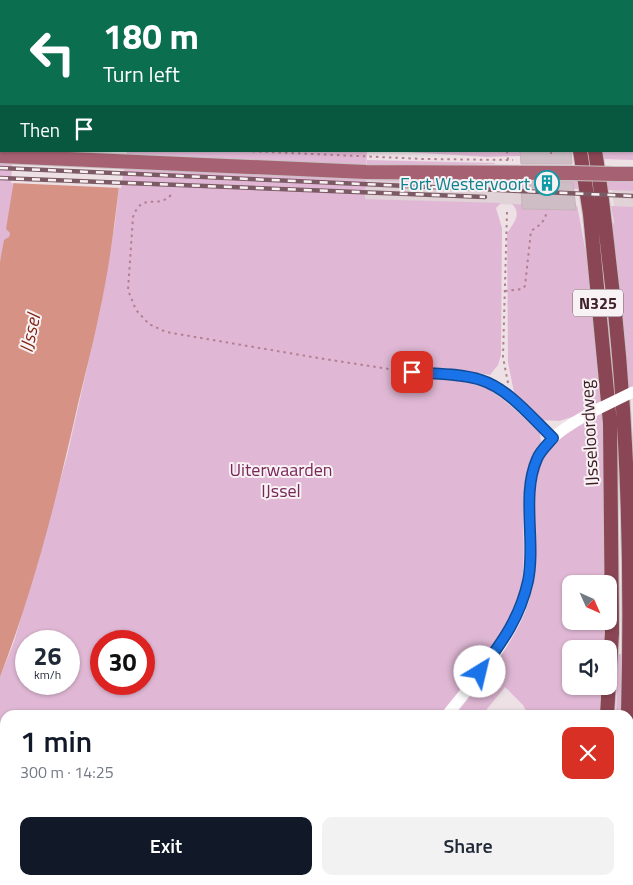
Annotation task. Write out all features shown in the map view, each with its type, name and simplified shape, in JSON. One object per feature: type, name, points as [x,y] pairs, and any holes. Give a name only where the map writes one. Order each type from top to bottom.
[{"type":"highway","name":"IJsseloordweg","points":[[580,152],[590,214],[610,423],[612,632],[607,710]]},
{"type":"highway","name":"IJsseloordweg","points":[[594,152],[613,289],[625,422],[630,556],[631,651],[628,710]]},
{"type":"main road","points":[[0,156],[133,160],[366,172],[633,174]]},
{"type":"street","points":[[412,372],[460,375],[481,380],[500,389],[553,438]]},
{"type":"street","points":[[451,710],[502,643],[514,624],[520,609],[530,565],[531,478],[537,458],[553,438],[574,422],[633,392]]},
{"type":"path","points":[[266,152],[424,160],[515,160]]},
{"type":"path","points":[[507,152],[508,160]]},
{"type":"path","points":[[170,195],[167,199],[141,203],[136,207],[133,217],[128,290],[136,310],[149,324],[166,332],[344,363],[412,372]]},
{"type":"path","points":[[505,291],[522,290],[525,286],[531,231],[543,222],[548,210]]},
{"type":"path","points":[[506,212],[503,357],[509,388],[517,404]]},
{"type":"shaded area","points":[[366,179],[573,189],[576,207],[365,199]]},
{"type":"shaded area","points":[[612,190],[633,191],[633,207],[614,207]]},
{"type":"green space","points":[[0,152],[16,152],[10,233],[0,277]]},
{"type":"green space","name":"Uiterwaarden IJssel","points":[[124,152],[367,152],[366,176],[577,181],[578,189],[366,180],[365,199],[501,203],[496,208],[502,228],[501,355],[498,365],[490,375],[478,373],[478,384],[503,400],[540,433],[541,442],[532,457],[525,576],[517,606],[495,647],[446,710],[0,710],[0,677],[15,638],[15,695],[80,695],[80,630],[17,630],[67,456],[99,315],[115,223]]},
{"type":"green space","points":[[407,152],[520,152],[520,156],[487,157]]},
{"type":"green space","points":[[601,152],[633,152],[633,160],[603,159]]},
{"type":"green space","points":[[367,160],[494,163],[495,164],[367,168]]},
{"type":"green space","points":[[605,182],[633,182],[633,191],[607,190]]},
{"type":"green space","points":[[512,204],[576,207],[577,205],[591,280],[601,401],[575,416],[559,421],[539,420],[519,403],[514,392],[508,363],[507,233],[517,214]]},
{"type":"green space","points":[[611,206],[633,207],[633,389],[629,391],[611,224],[614,223]]},
{"type":"green space","points":[[605,412],[608,575],[562,575],[562,630],[608,630],[608,640],[562,640],[562,695],[606,695],[605,710],[526,710],[505,687],[486,710],[459,710],[483,680],[527,605],[534,489],[541,462],[547,451],[559,437],[582,422]]},
{"type":"green space","points":[[618,654],[625,655],[623,710],[616,710]]},
{"type":"water","name":"IJssel","points":[[15,174],[120,176],[103,298],[62,473],[24,610],[17,630],[15,630],[15,636],[0,677],[0,262],[4,240],[9,237],[10,233],[6,229]]},
{"type":"pier","points":[[13,152],[127,152],[121,188],[11,183]]},
{"type":"building","points":[[520,152],[571,152],[572,164],[521,164]]},
{"type":"building","points":[[521,182],[573,182],[576,210],[522,209]]},
{"type":"railway","points":[[0,168],[633,196]]},
{"type":"railway","points":[[0,178],[485,197]]},
{"type":"place","name":"Fort Westervoort","points":[[547,183]]},
{"type":"route","points":[[412,372],[460,375],[481,380],[500,389],[553,438],[537,458],[531,478],[530,565],[520,609],[514,624],[502,643],[480,672]]}]
